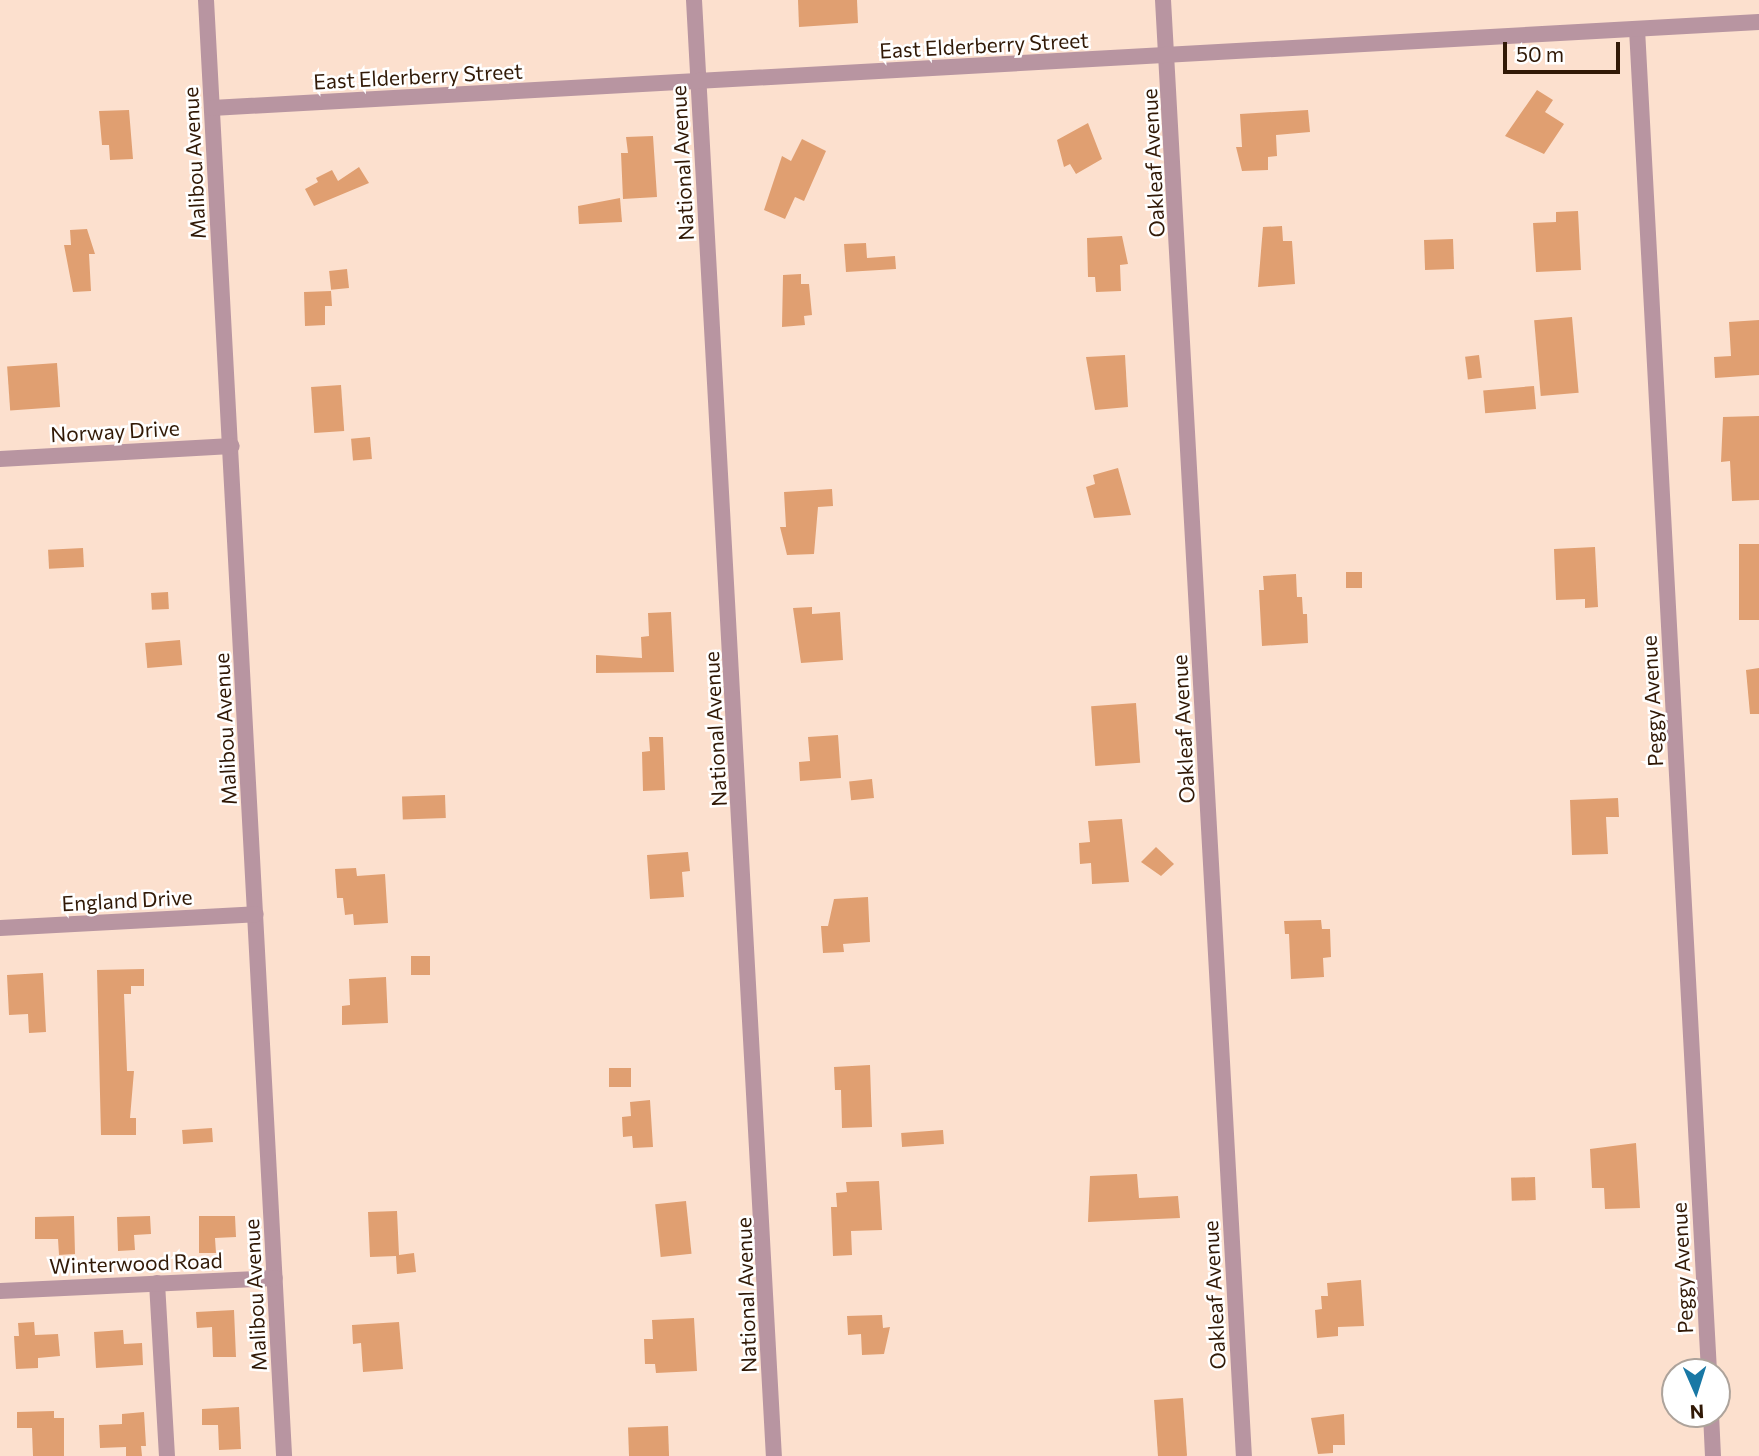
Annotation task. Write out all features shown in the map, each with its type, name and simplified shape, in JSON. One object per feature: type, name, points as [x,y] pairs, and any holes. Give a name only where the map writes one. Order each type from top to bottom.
[{"type":"street","name":"Malibou Avenue","points":[[206,0],[232,446],[284,1456]]},
{"type":"street","name":"National Avenue","points":[[694,0],[774,1456]]},
{"type":"street","name":"Oakleaf Avenue","points":[[1163,0],[1244,1456]]},
{"type":"street","name":"East Elderberry Street","points":[[212,108],[1759,22]]},
{"type":"street","name":"Peggy Avenue","points":[[1637,29],[1708,1358]]},
{"type":"street","name":"Norway Drive","points":[[0,459],[232,446]]},
{"type":"street","name":"England Drive","points":[[0,928],[256,914]]},
{"type":"street","name":"Winterwood Road","points":[[0,1291],[275,1278]]},
{"type":"street","points":[[157,1283],[167,1456]]},
{"type":"street","points":[[1712,1428],[1713,1456]]},
{"type":"building","points":[[798,0],[857,0],[858,23],[799,27]]},
{"type":"building","points":[[1537,90],[1553,100],[1545,112],[1564,124],[1544,154],[1505,136]]},
{"type":"building","points":[[129,110],[133,159],[110,160],[109,145],[102,145],[99,111]]},
{"type":"building","points":[[1308,110],[1310,132],[1276,135],[1277,156],[1268,157],[1268,170],[1242,171],[1236,147],[1242,147],[1240,114]]},
{"type":"building","points":[[1088,123],[1102,159],[1076,174],[1070,164],[1064,167],[1057,140]]},
{"type":"building","points":[[653,136],[657,197],[623,199],[621,153],[628,153],[626,137]]},
{"type":"building","points":[[802,139],[826,151],[804,201],[795,197],[785,219],[764,210],[782,156],[791,161]]},
{"type":"building","points":[[359,167],[369,183],[314,206],[305,189],[318,182],[316,178],[332,170],[338,181]]},
{"type":"building","points":[[620,198],[622,222],[579,224],[578,206]]},
{"type":"building","points":[[1578,211],[1581,270],[1536,272],[1533,223],[1556,222],[1556,212]]},
{"type":"building","points":[[1282,226],[1283,241],[1292,241],[1295,284],[1258,287],[1263,227]]},
{"type":"building","points":[[87,229],[95,254],[89,254],[91,291],[73,292],[64,245],[71,245],[70,230]]},
{"type":"building","points":[[1122,236],[1128,264],[1120,265],[1121,291],[1096,292],[1095,277],[1088,277],[1087,238]]},
{"type":"building","points":[[1453,239],[1454,269],[1425,270],[1424,240]]},
{"type":"building","points":[[866,243],[867,258],[895,256],[896,269],[846,272],[844,244]]},
{"type":"building","points":[[347,269],[349,288],[331,290],[329,271]]},
{"type":"building","points":[[801,274],[801,284],[809,284],[812,315],[804,316],[805,325],[782,327],[783,275]]},
{"type":"building","points":[[331,291],[332,306],[325,306],[325,325],[305,326],[304,292]]},
{"type":"building","points":[[1572,317],[1579,393],[1541,396],[1534,320]]},
{"type":"building","points":[[1759,320],[1759,375],[1715,378],[1714,357],[1731,356],[1729,322]]},
{"type":"building","points":[[1125,355],[1128,407],[1095,410],[1086,357]]},
{"type":"building","points":[[1479,355],[1482,378],[1468,380],[1465,357]]},
{"type":"building","points":[[57,363],[60,407],[10,410],[7,366]]},
{"type":"building","points":[[341,385],[344,431],[314,433],[311,387]]},
{"type":"building","points":[[1534,386],[1536,409],[1485,413],[1483,390]]},
{"type":"building","points":[[1759,416],[1759,500],[1732,501],[1730,461],[1721,462],[1723,417]]},
{"type":"building","points":[[370,437],[372,459],[353,461],[351,439]]},
{"type":"building","points":[[1118,468],[1131,515],[1094,518],[1086,487],[1095,484],[1093,475]]},
{"type":"building","points":[[832,489],[833,506],[818,507],[814,554],[787,555],[780,527],[786,527],[784,492]]},
{"type":"building","points":[[1739,544],[1759,544],[1759,620],[1739,620]]},
{"type":"building","points":[[1595,547],[1598,607],[1585,608],[1585,599],[1556,600],[1554,549]]},
{"type":"building","points":[[83,548],[84,567],[49,569],[48,550]]},
{"type":"building","points":[[1346,572],[1362,572],[1362,588],[1346,588]]},
{"type":"building","points":[[1296,574],[1297,597],[1302,597],[1303,614],[1307,614],[1308,643],[1262,646],[1259,590],[1264,590],[1263,576]]},
{"type":"building","points":[[168,592],[169,609],[152,610],[151,593]]},
{"type":"building","points":[[812,607],[812,614],[840,612],[843,660],[801,663],[793,608]]},
{"type":"building","points":[[671,612],[674,672],[596,673],[596,655],[642,658],[641,637],[649,636],[648,613]]},
{"type":"building","points":[[180,640],[182,665],[147,668],[145,643]]},
{"type":"building","points":[[1759,668],[1759,714],[1750,714],[1746,670]]},
{"type":"building","points":[[1136,703],[1140,763],[1095,766],[1091,706]]},
{"type":"building","points":[[838,735],[841,778],[800,781],[799,762],[810,761],[808,737]]},
{"type":"building","points":[[649,737],[663,737],[665,790],[643,791],[642,752],[650,751]]},
{"type":"building","points":[[872,779],[874,798],[851,800],[849,781]]},
{"type":"building","points":[[445,795],[446,818],[403,819],[402,797]]},
{"type":"building","points":[[1618,798],[1619,817],[1606,817],[1608,854],[1572,855],[1570,800]]},
{"type":"building","points":[[1122,819],[1129,882],[1092,884],[1091,863],[1080,864],[1079,843],[1090,842],[1088,821]]},
{"type":"building","points":[[1156,847],[1174,864],[1161,876],[1141,862]]},
{"type":"building","points":[[688,852],[690,871],[682,872],[684,897],[650,899],[647,855]]},
{"type":"building","points":[[356,868],[357,876],[385,874],[388,923],[354,925],[353,914],[345,915],[343,898],[337,898],[335,869]]},
{"type":"building","points":[[868,897],[870,942],[843,944],[844,952],[823,953],[821,926],[828,926],[834,899]]},
{"type":"building","points":[[1321,920],[1322,929],[1330,929],[1331,957],[1323,958],[1324,977],[1291,979],[1289,934],[1285,934],[1284,921]]},
{"type":"building","points":[[411,956],[430,956],[430,975],[411,975]]},
{"type":"building","points":[[144,969],[144,986],[131,986],[131,994],[124,994],[127,1071],[134,1071],[130,1118],[136,1118],[136,1135],[101,1135],[97,970]]},
{"type":"building","points":[[43,973],[46,1032],[29,1033],[28,1014],[9,1015],[7,975]]},
{"type":"building","points":[[386,977],[388,1023],[342,1025],[342,1006],[350,1005],[349,979]]},
{"type":"building","points":[[870,1065],[872,1127],[842,1128],[841,1090],[835,1090],[834,1067]]},
{"type":"building","points":[[609,1068],[631,1068],[631,1087],[609,1087]]},
{"type":"building","points":[[650,1100],[653,1147],[633,1148],[632,1136],[623,1137],[622,1117],[631,1116],[630,1102]]},
{"type":"building","points":[[212,1128],[213,1142],[183,1144],[182,1130]]},
{"type":"building","points":[[943,1130],[944,1144],[902,1147],[901,1133]]},
{"type":"building","points":[[1636,1143],[1640,1208],[1605,1209],[1604,1188],[1592,1188],[1590,1149]]},
{"type":"building","points":[[1137,1174],[1139,1198],[1178,1196],[1180,1218],[1088,1222],[1090,1176]]},
{"type":"building","points":[[1535,1177],[1536,1200],[1512,1201],[1511,1178]]},
{"type":"building","points":[[879,1181],[882,1230],[851,1231],[852,1255],[833,1256],[831,1207],[837,1207],[836,1193],[847,1192],[846,1182]]},
{"type":"building","points":[[686,1201],[692,1254],[661,1257],[655,1204]]},
{"type":"building","points":[[397,1211],[399,1255],[414,1253],[416,1272],[397,1274],[396,1256],[370,1257],[368,1212]]},
{"type":"building","points":[[74,1216],[75,1254],[59,1255],[58,1239],[35,1239],[35,1217]]},
{"type":"building","points":[[150,1216],[151,1234],[134,1235],[135,1250],[118,1251],[117,1217]]},
{"type":"building","points":[[199,1216],[235,1216],[236,1237],[215,1238],[216,1253],[199,1253]]},
{"type":"building","points":[[1361,1280],[1364,1326],[1338,1327],[1338,1336],[1317,1338],[1315,1310],[1322,1309],[1321,1296],[1328,1296],[1327,1283]]},
{"type":"building","points":[[234,1310],[236,1357],[213,1357],[212,1327],[197,1328],[196,1312]]},
{"type":"building","points":[[882,1315],[883,1328],[890,1327],[884,1354],[862,1355],[861,1334],[848,1335],[847,1316]]},
{"type":"building","points":[[694,1318],[697,1371],[656,1373],[655,1364],[645,1364],[644,1339],[653,1339],[652,1320]]},
{"type":"building","points":[[34,1322],[35,1335],[58,1334],[60,1356],[38,1358],[38,1368],[16,1369],[14,1336],[19,1336],[18,1323]]},
{"type":"building","points":[[399,1322],[403,1369],[363,1372],[361,1343],[353,1344],[352,1325]]},
{"type":"building","points":[[123,1330],[124,1344],[142,1343],[143,1365],[96,1368],[94,1332]]},
{"type":"building","points":[[1183,1398],[1187,1456],[1158,1456],[1154,1400]]},
{"type":"building","points":[[239,1407],[241,1449],[219,1450],[218,1425],[202,1425],[202,1409]]},
{"type":"building","points":[[54,1411],[54,1418],[64,1418],[64,1456],[33,1456],[32,1428],[17,1428],[17,1412]]},
{"type":"building","points":[[144,1412],[146,1446],[141,1446],[142,1456],[126,1456],[126,1447],[100,1448],[99,1425],[122,1424],[122,1414]]},
{"type":"building","points":[[1344,1414],[1345,1445],[1333,1445],[1333,1453],[1318,1454],[1311,1418]]},
{"type":"building","points":[[668,1426],[669,1456],[629,1456],[628,1427]]}]
